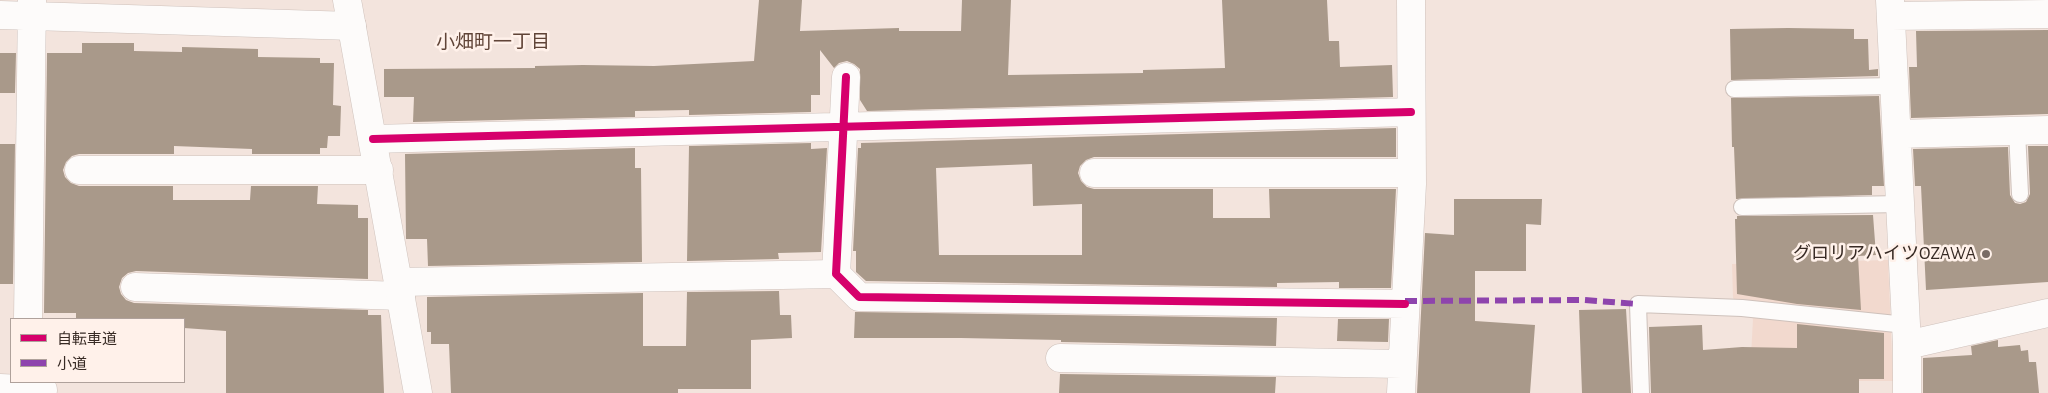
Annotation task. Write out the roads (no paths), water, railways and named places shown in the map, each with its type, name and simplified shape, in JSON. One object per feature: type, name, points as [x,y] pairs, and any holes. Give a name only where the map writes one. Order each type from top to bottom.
[{"type":"street","points":[[346,0],[379,170],[418,393]]},
{"type":"street","points":[[1401,393],[1412,173],[1410,0]]},
{"type":"street","points":[[0,16],[31,8],[352,26]]},
{"type":"street","points":[[28,318],[31,8]]},
{"type":"street","points":[[1907,393],[1891,8],[2048,14]]},
{"type":"street","points":[[836,274],[846,77]]},
{"type":"street","points":[[373,139],[1411,112]]},
{"type":"street","points":[[1897,134],[2048,130]]},
{"type":"street","points":[[78,170],[379,170]]},
{"type":"street","points":[[1094,173],[1412,173]]},
{"type":"street","points":[[136,287],[400,289],[836,274],[859,297],[1406,304]]},
{"type":"street","points":[[1906,335],[2048,313]]},
{"type":"street","points":[[1060,358],[1402,364]]},
{"type":"street","points":[[0,388],[42,388]]},
{"type":"lane","points":[[1734,89],[1894,86]]},
{"type":"lane","points":[[2017,131],[2020,194]]},
{"type":"lane","points":[[1742,207],[1900,204]]},
{"type":"lane","points":[[1642,393],[1638,304],[1742,308],[1906,335]]},
{"type":"place","name":"グロリアハイツOZAWA","points":[[1986,254]]},
{"type":"district","name":"小畑町一丁目","points":[[493,42]]}]
